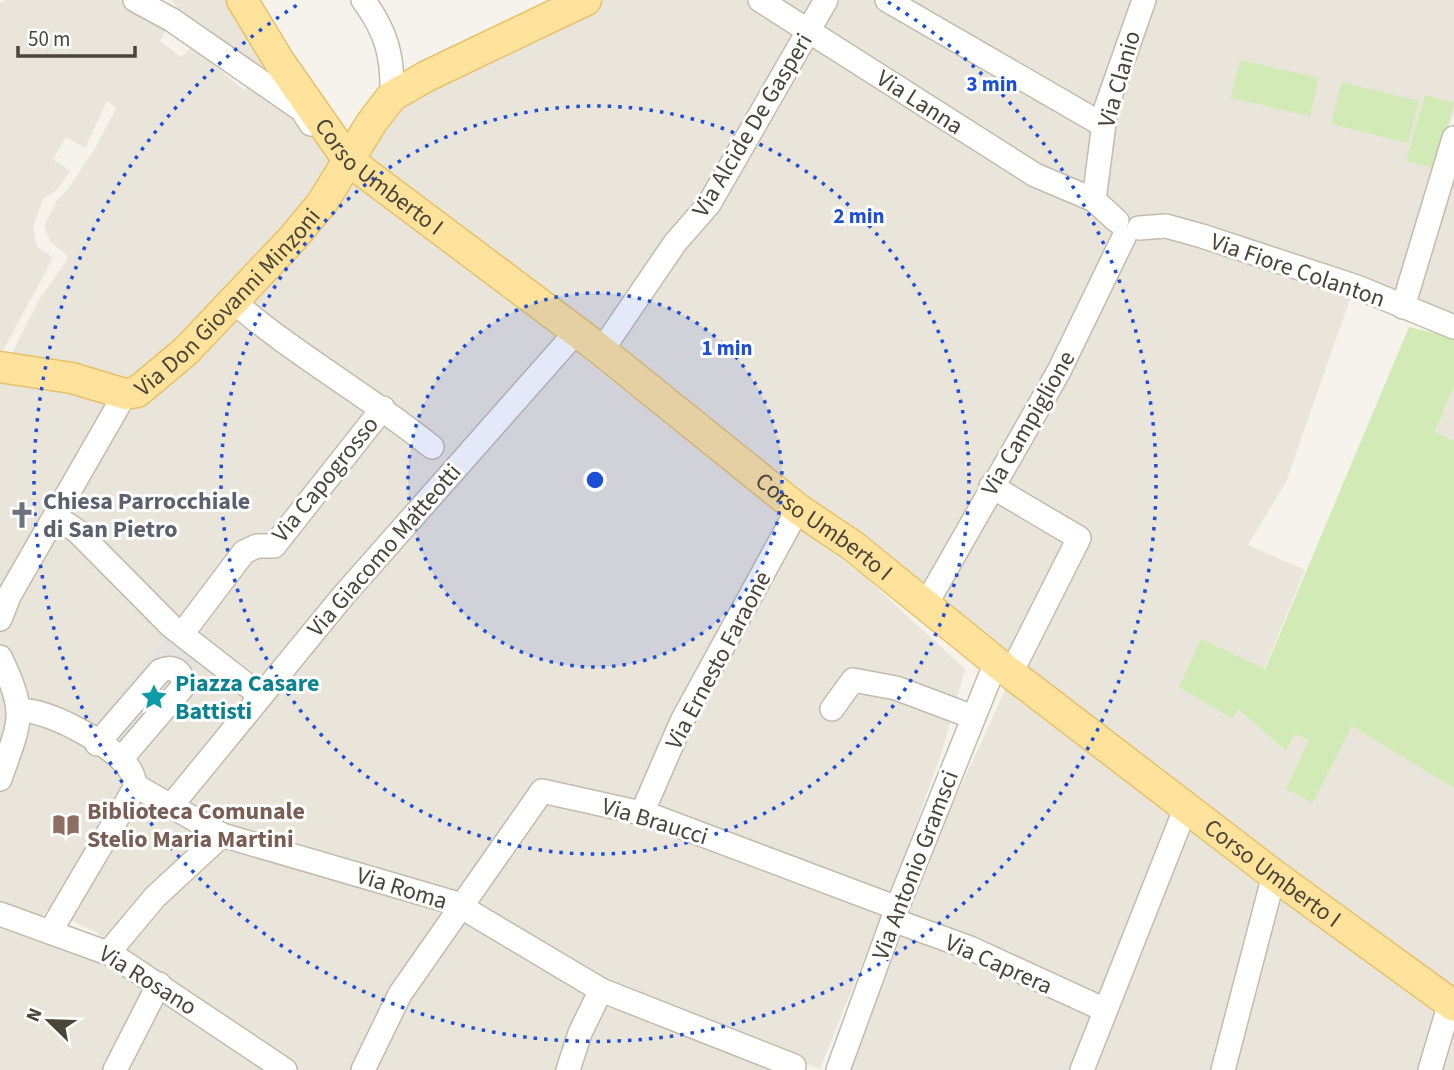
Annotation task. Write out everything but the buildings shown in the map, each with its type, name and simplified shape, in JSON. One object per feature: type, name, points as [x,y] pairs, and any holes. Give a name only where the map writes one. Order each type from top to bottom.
[{"type":"main road","name":"Corso Umberto I","points":[[242,0],[279,61],[348,160],[602,350],[798,509],[853,546],[1004,668],[1274,876],[1452,1004]]},
{"type":"main road","points":[[392,96],[427,76],[586,0]]},
{"type":"main road","name":"Via Don Giovanni Minzoni","points":[[125,394],[136,392],[186,351],[322,203],[392,96]]},
{"type":"main road","points":[[0,367],[72,378],[125,394]]},
{"type":"street","points":[[135,0],[172,20],[302,110],[323,140],[348,160]]},
{"type":"street","points":[[363,0],[376,18],[393,60],[392,96]]},
{"type":"street","name":"Via Lanna","points":[[760,0],[1035,175],[1094,200],[1127,229]]},
{"type":"street","name":"Via Alcide De Gasperi","points":[[602,350],[675,243],[709,204],[826,0]]},
{"type":"street","points":[[887,0],[1104,125]]},
{"type":"street","name":"Via Clanio","points":[[1094,200],[1104,125],[1114,82],[1144,0]]},
{"type":"street","points":[[1403,307],[1454,138]]},
{"type":"street","name":"Via Fiore Colanton","points":[[1127,229],[1166,226],[1202,236],[1357,287],[1454,327]]},
{"type":"street","name":"Via Campiglione","points":[[925,606],[991,486],[1059,371],[1127,229]]},
{"type":"street","points":[[233,301],[383,408],[455,466]]},
{"type":"street","name":"Via Giacomo Matteotti","points":[[171,806],[455,466],[577,331]]},
{"type":"street","name":"Via Don Giovanni Minzoni","points":[[0,619],[9,596],[125,394]]},
{"type":"street","name":"Via Capogrosso","points":[[182,634],[244,552],[257,546],[274,546],[383,408]]},
{"type":"street","name":"Via Antonio Gramsci","points":[[838,1070],[895,914],[974,718],[1079,538],[991,486]]},
{"type":"street","name":"Via Ernesto Faraone","points":[[642,813],[682,721],[798,509]]},
{"type":"street","points":[[55,516],[77,531],[182,634],[261,696]]},
{"type":"street","points":[[0,657],[12,682],[10,716],[0,779]]},
{"type":"street","points":[[97,744],[160,671],[169,668],[177,671],[183,679],[182,688],[121,759]]},
{"type":"street","points":[[832,709],[853,680],[896,688],[974,718]]},
{"type":"street","points":[[10,716],[33,710],[68,723],[121,759],[131,770],[136,786],[50,932]]},
{"type":"street","name":"Via Roma","points":[[136,786],[222,835],[462,907],[601,990],[796,1069]]},
{"type":"street","name":"Via Braucci","points":[[462,907],[542,791],[642,813],[895,914]]},
{"type":"street","points":[[1082,1070],[1186,807]]},
{"type":"street","points":[[108,953],[155,898],[222,835]]},
{"type":"street","points":[[1223,1070],[1274,876]]},
{"type":"street","points":[[363,1070],[400,994],[462,907]]},
{"type":"street","name":"Via Rosano","points":[[0,914],[108,953],[159,984],[285,1070]]},
{"type":"street","name":"Via Caprera","points":[[895,914],[1105,1010]]},
{"type":"street","points":[[115,1070],[159,984]]},
{"type":"street","points":[[568,1070],[580,1033],[601,990]]},
{"type":"street","points":[[1430,1070],[1452,1004]]},
{"type":"shaded area","points":[[6,0],[129,0],[168,27],[160,41],[181,57],[192,47],[244,90],[250,83],[295,114],[335,160],[322,189],[131,386],[8,361],[39,300],[68,256],[50,241],[44,226],[58,199],[68,189],[96,147],[116,108],[107,101],[85,148],[66,137],[53,159],[70,171],[57,190],[43,199],[33,227],[37,246],[53,258],[0,356],[0,3]]},
{"type":"shaded area","points":[[172,0],[227,0],[266,68],[257,75],[183,19]]},
{"type":"shaded area","points":[[602,0],[1454,0],[1454,111],[1390,314],[1350,299],[1286,482],[1248,545],[1305,570],[1264,669],[1237,710],[1285,750],[1294,733],[1309,741],[1313,803],[1352,725],[1454,788],[1454,987],[1318,891],[821,513],[756,455],[748,461],[535,282],[356,156],[392,105],[567,21]]},
{"type":"shaded area","points":[[1454,169],[1454,317],[1415,303]]},
{"type":"shaded area","points":[[347,177],[497,289],[767,505],[863,575],[965,669],[942,751],[902,864],[820,1069],[788,1056],[778,1070],[298,1070],[277,1060],[95,932],[68,919],[51,906],[38,920],[0,908],[0,371],[131,403]]},
{"type":"shaded area","points":[[1454,386],[1454,441],[1435,432]]},
{"type":"shaded area","name":"Piazza Casare Battisti","points":[[168,635],[200,662],[193,671],[204,680],[148,748],[142,743],[134,752],[97,722]]},
{"type":"shaded area","points":[[1005,690],[1088,745],[1177,813],[1073,1070],[845,1070],[920,876]]},
{"type":"shaded area","points":[[1185,822],[1261,878],[1215,1070],[1087,1070]]},
{"type":"shaded area","points":[[1278,896],[1454,1016],[1454,1070],[1230,1070]]},
{"type":"shaded area","points":[[0,928],[93,958],[122,973],[147,991],[108,1070],[0,1070]]},
{"type":"shaded area","points":[[164,994],[270,1070],[124,1070]]},
{"type":"green space","points":[[1240,60],[1319,78],[1310,116],[1231,98]]},
{"type":"green space","points":[[1342,82],[1419,101],[1408,143],[1331,124]]},
{"type":"green space","points":[[1425,95],[1454,103],[1436,169],[1406,161]]},
{"type":"green space","points":[[1409,327],[1454,338],[1454,386],[1435,432],[1454,441],[1454,788],[1352,726],[1313,803],[1286,789],[1309,740],[1294,734],[1286,751],[1238,710],[1231,718],[1179,687],[1201,639],[1265,669]]},
{"type":"place","name":"Chiesa Parrocchiale di San Pietro","points":[[22,515]]},
{"type":"place","name":"Piazza Casare Battisti","points":[[154,697]]},
{"type":"place","name":"Biblioteca Comunale Stelio Maria Martini","points":[[66,825]]}]
